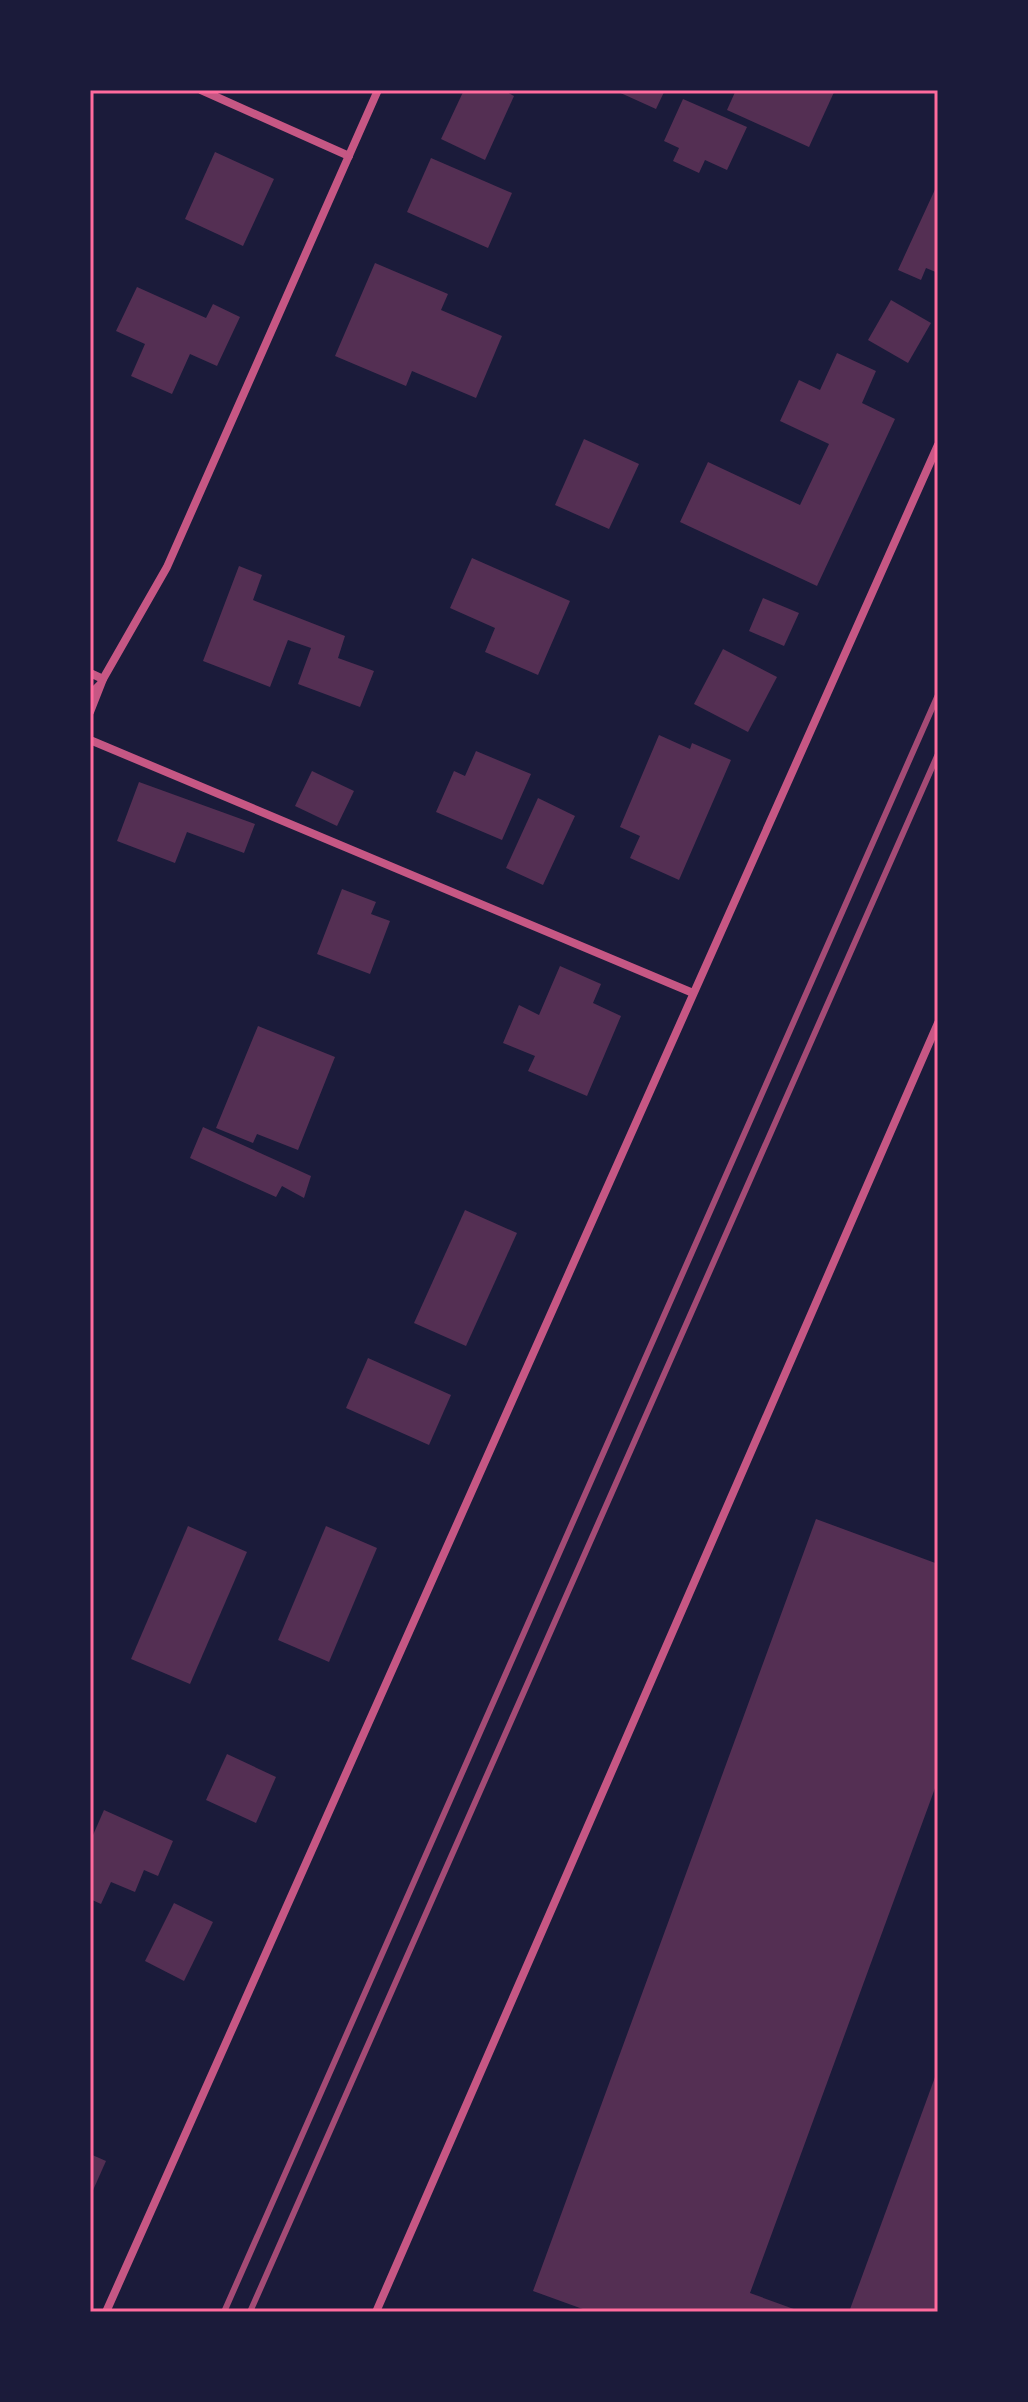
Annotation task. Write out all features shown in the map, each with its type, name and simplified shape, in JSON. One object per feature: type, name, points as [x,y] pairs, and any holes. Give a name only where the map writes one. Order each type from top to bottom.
[{"type":"street","points":[[201,90],[349,156]]},
{"type":"street","points":[[90,712],[103,679],[167,567],[378,90]]},
{"type":"street","points":[[106,2312],[938,445]]},
{"type":"street","points":[[90,673],[103,679]]},
{"type":"street","points":[[90,740],[693,993]]},
{"type":"street","points":[[376,2312],[938,1023]]},
{"type":"lane","points":[[90,693],[103,679]]},
{"type":"building","points":[[464,90],[503,90],[514,96],[485,160],[441,139]]},
{"type":"building","points":[[614,90],[665,90],[656,109]]},
{"type":"building","points":[[736,90],[835,90],[809,147],[727,110]]},
{"type":"building","points":[[683,99],[747,127],[727,170],[705,160],[699,173],[673,161],[679,148],[664,141]]},
{"type":"building","points":[[215,152],[274,179],[243,246],[185,219]]},
{"type":"building","points":[[431,158],[512,193],[488,248],[407,212]]},
{"type":"building","points":[[938,183],[938,273],[926,268],[921,280],[898,270]]},
{"type":"building","points":[[375,263],[448,294],[441,310],[502,336],[476,398],[412,371],[406,386],[335,356]]},
{"type":"building","points":[[137,287],[206,318],[213,304],[240,317],[217,366],[190,354],[172,394],[131,376],[145,344],[116,331]]},
{"type":"building","points":[[891,300],[931,323],[908,363],[868,340]]},
{"type":"building","points":[[837,353],[876,371],[862,403],[895,419],[817,586],[680,522],[708,462],[800,505],[829,444],[780,421],[799,380],[820,390]]},
{"type":"building","points":[[584,439],[639,464],[609,529],[555,505]]},
{"type":"building","points":[[472,558],[570,601],[538,675],[485,652],[495,628],[450,608]]},
{"type":"building","points":[[239,566],[262,575],[253,600],[345,636],[338,658],[374,671],[360,707],[298,684],[311,648],[288,640],[270,687],[203,661]]},
{"type":"building","points":[[763,598],[799,613],[784,646],[749,631]]},
{"type":"building","points":[[723,649],[777,677],[748,732],[694,704]]},
{"type":"building","points":[[659,735],[690,749],[692,743],[731,760],[679,880],[630,858],[640,836],[620,827]]},
{"type":"building","points":[[476,751],[531,774],[502,840],[436,812],[454,771],[465,776]]},
{"type":"building","points":[[312,771],[354,791],[337,826],[295,806]]},
{"type":"building","points":[[139,782],[255,824],[244,853],[187,832],[175,863],[117,841]]},
{"type":"building","points":[[538,798],[575,816],[543,885],[506,868]]},
{"type":"building","points":[[342,889],[376,902],[371,914],[390,921],[370,974],[317,954]]},
{"type":"building","points":[[560,966],[601,984],[593,1003],[621,1016],[587,1096],[528,1071],[535,1056],[503,1043],[519,1005],[539,1015]]},
{"type":"building","points":[[258,1026],[335,1057],[298,1150],[257,1134],[253,1143],[216,1128]]},
{"type":"building","points":[[203,1127],[311,1176],[304,1198],[282,1186],[276,1197],[190,1158]]},
{"type":"building","points":[[465,1210],[517,1233],[466,1346],[414,1323]]},
{"type":"building","points":[[368,1358],[451,1395],[429,1445],[346,1408]]},
{"type":"building","points":[[816,1519],[938,1564],[938,1780],[750,2293],[802,2312],[591,2312],[533,2291]]},
{"type":"building","points":[[188,1526],[247,1552],[190,1684],[131,1659]]},
{"type":"building","points":[[326,1526],[377,1548],[329,1662],[278,1640]]},
{"type":"building","points":[[227,1754],[276,1777],[256,1823],[206,1800]]},
{"type":"building","points":[[104,1810],[173,1841],[158,1876],[144,1870],[135,1892],[111,1882],[101,1904],[90,1899],[90,1842]]},
{"type":"building","points":[[174,1903],[213,1922],[184,1981],[145,1961]]},
{"type":"building","points":[[938,2069],[938,2312],[849,2312]]},
{"type":"building","points":[[90,2154],[106,2161],[90,2197]]},
{"type":"railway","points":[[224,2312],[938,695]]},
{"type":"railway","points":[[250,2312],[938,754]]}]
